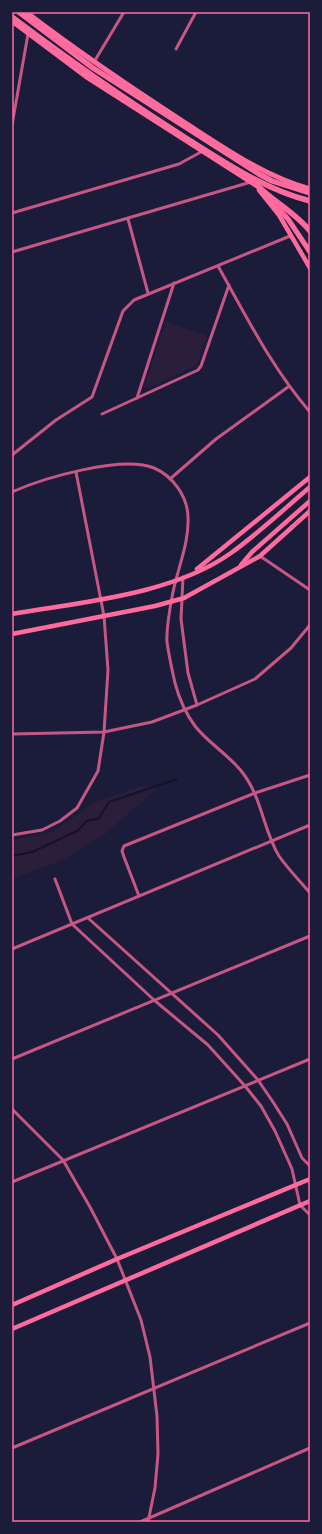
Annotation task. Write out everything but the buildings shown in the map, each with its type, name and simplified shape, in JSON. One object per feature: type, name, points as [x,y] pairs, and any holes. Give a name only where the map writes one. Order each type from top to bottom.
[{"type":"highway","points":[[19,12],[92,68],[253,170],[272,181],[310,193]]},
{"type":"highway","points":[[26,12],[93,62],[253,165],[280,179],[310,189]]},
{"type":"highway","points":[[12,17],[126,100],[250,180],[264,193],[295,216],[310,231]]},
{"type":"highway","points":[[12,22],[88,78],[201,152],[250,180],[310,201]]},
{"type":"highway","points":[[250,180],[288,219],[309,251]]},
{"type":"main road","points":[[256,186],[279,215],[310,268]]},
{"type":"main road","points":[[190,575],[310,477]]},
{"type":"main road","points":[[12,614],[100,599],[158,587],[176,581],[230,554],[310,487]]},
{"type":"main road","points":[[239,567],[252,552],[310,501]]},
{"type":"main road","points":[[12,634],[172,602],[184,598],[260,556],[310,511]]},
{"type":"main road","points":[[12,1305],[310,1179]]},
{"type":"main road","points":[[12,1329],[310,1201]]},
{"type":"street","points":[[93,62],[124,12]]},
{"type":"street","points":[[176,49],[196,12]]},
{"type":"street","points":[[12,125],[28,34]]},
{"type":"street","points":[[12,213],[179,164],[201,152]]},
{"type":"street","points":[[12,252],[128,219],[250,180]]},
{"type":"street","points":[[128,219],[148,293]]},
{"type":"street","points":[[12,455],[56,420],[92,397],[123,311],[134,300],[290,236]]},
{"type":"street","points":[[218,266],[249,323],[288,387],[310,412]]},
{"type":"street","points":[[137,398],[174,283]]},
{"type":"street","points":[[102,414],[193,372],[201,366],[229,286]]},
{"type":"street","points":[[170,479],[216,439],[288,387]]},
{"type":"street","points":[[12,492],[56,477],[112,465],[136,465],[154,468],[170,479],[179,489],[186,504],[188,518],[182,561],[172,602],[167,641],[175,684],[185,710],[196,727],[242,772],[255,793],[279,856],[310,893]]},
{"type":"street","points":[[12,835],[42,830],[60,821],[77,808],[98,771],[104,732],[108,670],[104,616],[76,472]]},
{"type":"street","points":[[260,556],[310,590]]},
{"type":"street","points":[[183,578],[184,598],[181,619],[188,673],[197,705]]},
{"type":"street","points":[[12,734],[104,732],[152,722],[197,705],[255,679],[291,648],[310,626]]},
{"type":"street","points":[[139,896],[124,857],[122,850],[124,846],[255,793],[310,775]]},
{"type":"street","points":[[12,949],[310,825]]},
{"type":"street","points":[[54,879],[72,924],[154,1000],[208,1045],[261,1106],[275,1131],[292,1169],[300,1205],[310,1215]]},
{"type":"street","points":[[88,918],[218,1034],[258,1080],[287,1124],[302,1158],[310,1166]]},
{"type":"street","points":[[12,1059],[310,936]]},
{"type":"street","points":[[12,1182],[310,1059]]},
{"type":"street","points":[[12,1109],[63,1160],[90,1207],[117,1260],[141,1320],[150,1357],[154,1388],[158,1454],[155,1488],[148,1520]]},
{"type":"street","points":[[12,1448],[310,1323]]},
{"type":"street","points":[[140,1522],[148,1520],[310,1448]]},
{"type":"shaded area","points":[[166,321],[207,336],[197,365],[149,388],[144,387]]},
{"type":"shaded area","points":[[161,785],[105,834],[65,859],[12,879],[12,840],[53,832],[95,802],[141,786]]},
{"type":"waterway","points":[[12,856],[32,852],[77,831],[87,821],[99,818],[109,802],[177,779]]}]
